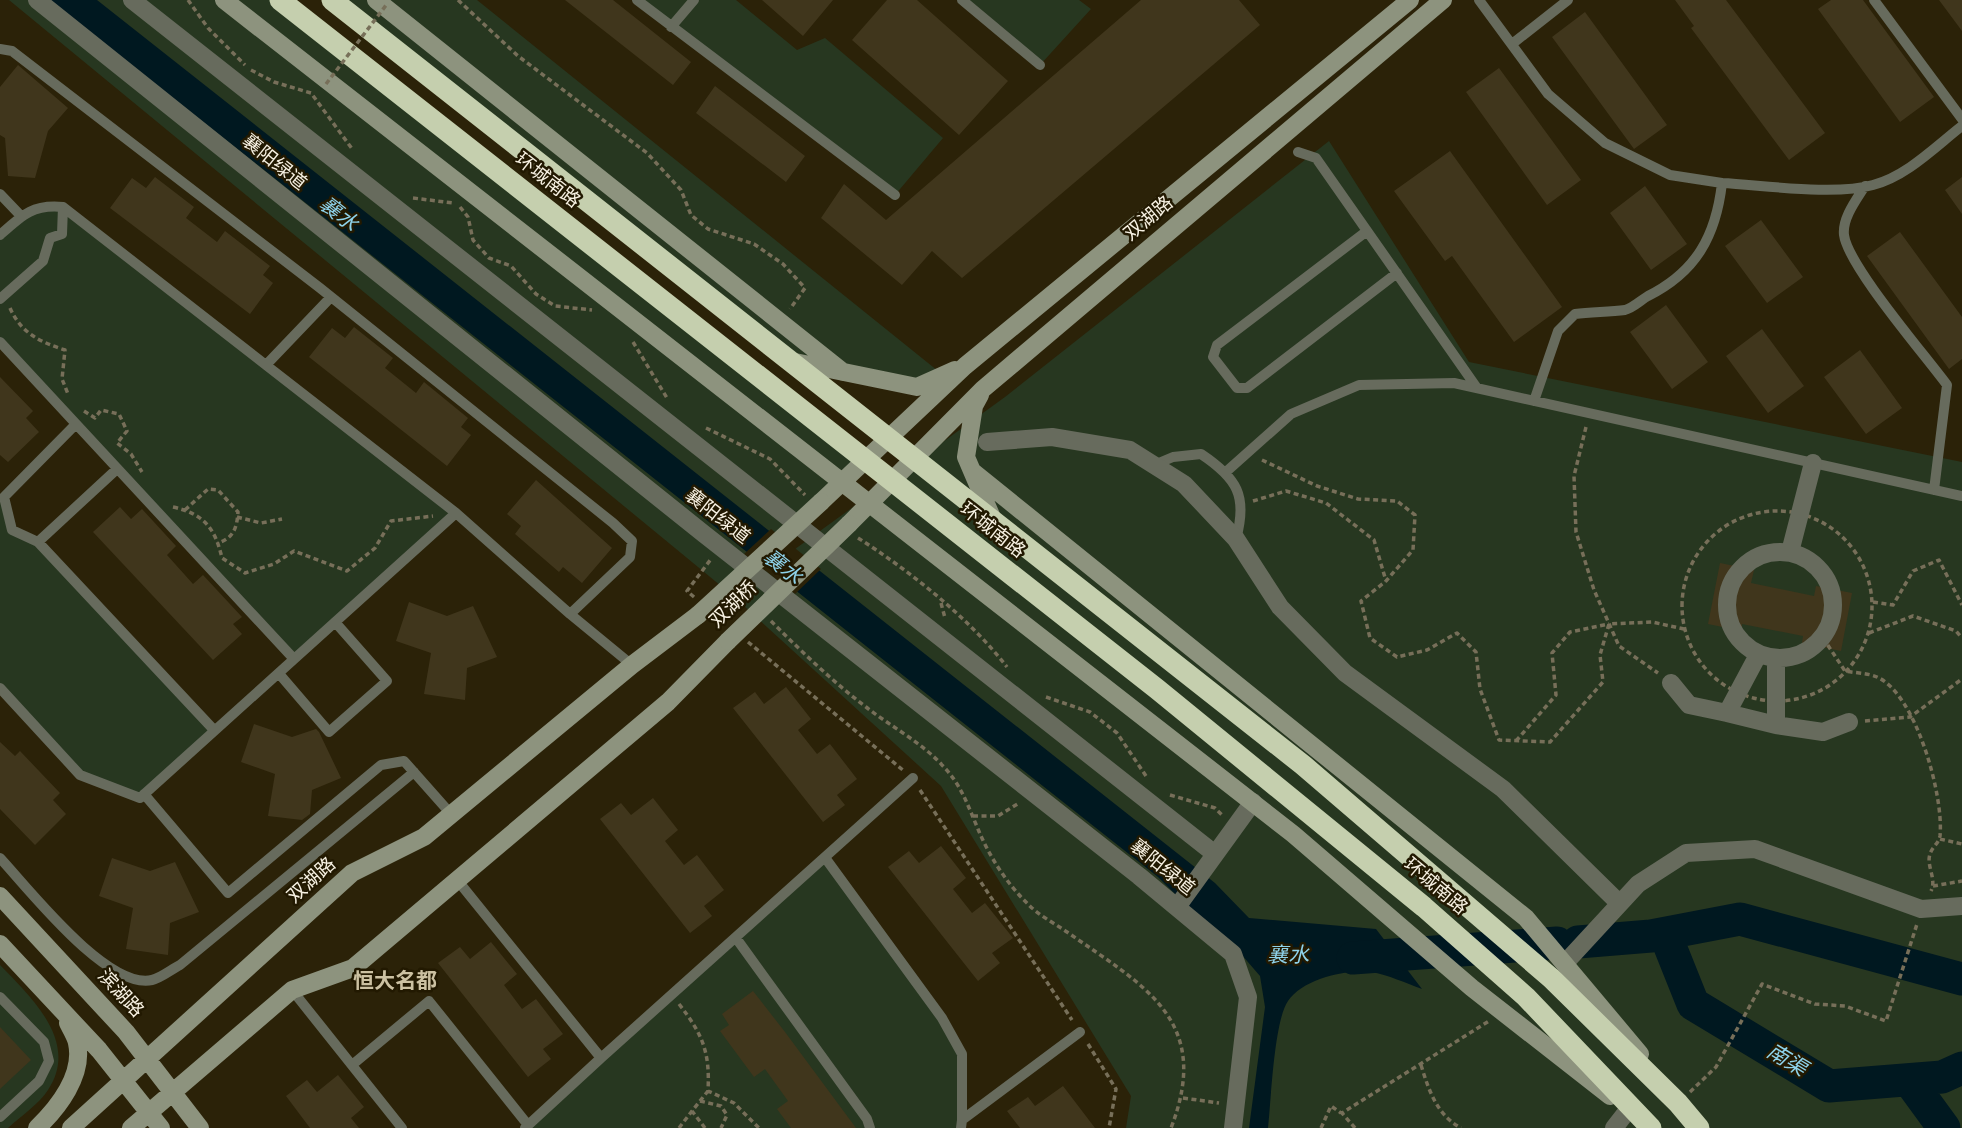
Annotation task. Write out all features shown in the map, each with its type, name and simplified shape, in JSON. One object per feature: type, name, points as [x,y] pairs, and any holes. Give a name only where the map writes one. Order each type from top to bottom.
[{"type":"highway","name":"环城南路","points":[[280,0],[1157,689],[1424,907],[1526,997],[1651,1128]]},
{"type":"highway","name":"环城南路","points":[[332,0],[1303,765],[1551,978],[1678,1103],[1699,1128]]},
{"type":"street","name":"襄阳绿道","points":[[37,0],[1233,954],[1248,997],[1233,1128]]},
{"type":"street","name":"襄阳绿道","points":[[132,0],[1213,857]]},
{"type":"street","points":[[223,0],[1253,802],[1472,988],[1651,1128]]},
{"type":"street","name":"双湖路","points":[[866,460],[965,366],[1410,0]]},
{"type":"street","name":"双湖路","points":[[892,482],[983,389],[1443,0]]},
{"type":"street","points":[[382,2],[843,372]]},
{"type":"street","points":[[787,360],[917,387],[965,366]]},
{"type":"street","points":[[983,389],[974,406],[966,457],[995,524]]},
{"type":"street","points":[[987,442],[1052,437],[1130,450],[1184,484],[1236,539],[1280,607],[1345,673],[1503,789],[1619,903]]},
{"type":"street","name":"双湖桥","points":[[632,665],[866,460]]},
{"type":"street","points":[[1790,552],[1813,463]]},
{"type":"street","points":[[972,471],[1526,918],[1566,962],[1678,1103]]},
{"type":"street","name":"双湖桥","points":[[458,881],[668,702],[728,641],[850,529],[892,482]]},
{"type":"street","points":[[1773,552],[1790,552],[1807,559],[1821,570],[1830,586],[1834,604],[1831,621],[1823,638],[1810,650],[1793,657],[1767,657],[1744,645],[1730,623],[1727,598],[1732,581],[1742,567],[1756,557],[1773,552]]},
{"type":"street","points":[[1727,713],[1737,691],[1767,657]]},
{"type":"street","points":[[1767,657],[1778,701],[1776,725]]},
{"type":"street","name":"双湖路","points":[[71,1128],[352,873],[424,837],[632,665]]},
{"type":"street","points":[[1671,683],[1689,705],[1776,725],[1823,732],[1849,722]]},
{"type":"street","points":[[1177,907],[1253,802]]},
{"type":"street","points":[[1566,962],[1638,884],[1686,853],[1755,849],[1921,909],[1962,906]]},
{"type":"street","points":[[131,1128],[292,990],[353,968],[458,881]]},
{"type":"street","name":"滨湖路","points":[[0,896],[127,1032],[200,1128]]},
{"type":"street","points":[[0,944],[62,1010],[161,1128]]},
{"type":"street","points":[[37,1128],[66,1094],[74,1073],[78,1044],[62,1010]]},
{"type":"street","points":[[1614,1128],[1628,1110]]},
{"type":"lane","points":[[637,0],[895,195]]},
{"type":"lane","points":[[671,27],[694,0]]},
{"type":"lane","points":[[962,0],[1040,65]]},
{"type":"lane","points":[[1479,0],[1548,94],[1605,143],[1670,175],[1722,183],[1840,188],[1865,186],[1904,171],[1962,126]]},
{"type":"lane","points":[[1512,44],[1568,0]]},
{"type":"lane","points":[[1874,0],[1962,119]]},
{"type":"lane","points":[[0,49],[12,51],[331,297],[632,541],[630,557],[570,614]]},
{"type":"lane","points":[[1298,152],[1316,158],[1477,388]]},
{"type":"lane","points":[[1534,401],[1558,331],[1576,314],[1627,310],[1673,284],[1693,263],[1707,239],[1720,204],[1722,183]]},
{"type":"lane","points":[[1865,186],[1850,211],[1844,233],[1852,259],[1947,385],[1934,490]]},
{"type":"lane","points":[[0,194],[21,216]]},
{"type":"lane","points":[[0,235],[21,216],[43,205],[64,207],[456,513],[632,665]]},
{"type":"lane","points":[[2,297],[43,261],[50,238],[62,234],[64,207]]},
{"type":"lane","points":[[1367,231],[1217,345],[1213,357],[1237,388],[1247,388],[1397,273]]},
{"type":"lane","points":[[266,365],[331,297]]},
{"type":"lane","points":[[0,342],[294,659]]},
{"type":"lane","points":[[1227,471],[1291,414],[1359,385],[1454,383],[1962,496]]},
{"type":"lane","points":[[76,424],[2,496],[12,530],[38,542],[214,730]]},
{"type":"lane","points":[[1154,465],[1173,457],[1201,454],[1227,471],[1240,501],[1242,515],[1236,539]]},
{"type":"lane","points":[[38,542],[117,469]]},
{"type":"lane","points":[[1,691],[80,775],[140,798],[456,513]]},
{"type":"lane","points":[[281,676],[329,732],[387,681],[335,622]]},
{"type":"lane","points":[[144,794],[228,893],[381,765],[404,761],[451,814]]},
{"type":"lane","points":[[0,858],[82,948],[120,974],[150,981],[180,965],[414,772]]},
{"type":"lane","points":[[352,1065],[429,1001],[527,1127],[913,778]]},
{"type":"lane","points":[[826,859],[942,1018],[962,1054],[962,1124]]},
{"type":"lane","points":[[458,881],[601,1058]]},
{"type":"lane","points":[[736,938],[867,1119],[870,1128]]},
{"type":"lane","points":[[292,990],[402,1128]]},
{"type":"lane","points":[[0,997],[44,1042],[49,1061],[39,1081],[0,1117]]},
{"type":"lane","points":[[962,1124],[1080,1032]]},
{"type":"path","points":[[188,0],[208,28],[249,69],[274,82],[311,93],[356,155]]},
{"type":"path","points":[[458,0],[518,56],[647,153],[681,190],[691,215],[708,229],[754,244],[783,264],[805,288],[780,322]]},
{"type":"path","points":[[326,84],[382,2]]},
{"type":"path","points":[[409,197],[450,202],[459,206],[468,217],[473,240],[489,258],[511,266],[536,294],[555,306],[600,312]]},
{"type":"path","points":[[2,297],[17,324],[39,341],[65,350],[62,379],[73,404],[95,418],[101,410],[119,414],[127,431],[117,443],[131,454],[142,474]]},
{"type":"path","points":[[629,338],[673,404]]},
{"type":"path","points":[[1589,413],[1574,476],[1576,532],[1594,590],[1619,646],[1671,683]]},
{"type":"path","points":[[696,423],[770,459],[816,502]]},
{"type":"path","points":[[1248,452],[1317,486],[1358,499],[1397,501],[1415,515],[1413,550],[1386,581],[1361,601],[1370,638],[1397,657],[1427,650],[1457,633],[1476,652],[1480,690],[1499,740],[1550,742],[1603,682],[1600,655],[1609,624]]},
{"type":"path","points":[[185,510],[208,489],[218,490],[238,512],[235,530],[227,541],[218,543]]},
{"type":"path","points":[[1240,501],[1261,501],[1286,491],[1325,503],[1374,540],[1386,581]]},
{"type":"path","points":[[163,505],[185,510],[205,519],[218,543],[222,558],[245,573],[274,564],[294,551],[348,571],[375,548],[391,521],[456,513]]},
{"type":"path","points":[[1766,510],[1799,512],[1829,525],[1852,545],[1867,572],[1873,602],[1869,633],[1856,660],[1835,682],[1808,696],[1778,701],[1747,696],[1737,691],[1720,682],[1698,659],[1684,629],[1682,596],[1690,565],[1709,538],[1735,519],[1766,510]]},
{"type":"path","points":[[237,517],[261,523],[282,519]]},
{"type":"path","points":[[850,529],[991,646],[1011,672]]},
{"type":"path","points":[[697,607],[687,591],[720,547]]},
{"type":"path","points":[[1873,602],[1893,605],[1913,571],[1939,560],[1962,605]]},
{"type":"path","points":[[940,601],[945,618]]},
{"type":"path","points":[[765,616],[865,706],[942,764],[965,794],[973,816],[1007,881],[1030,906],[1140,983],[1160,1004],[1176,1027],[1184,1058],[1183,1098],[1171,1128]]},
{"type":"path","points":[[1869,633],[1913,616],[1956,631],[1962,638]]},
{"type":"path","points":[[1516,741],[1556,695],[1552,653],[1570,632],[1609,624],[1651,622],[1684,629]]},
{"type":"path","points":[[1678,1103],[1716,1067],[1762,984],[1815,1004],[1845,1006],[1886,1021],[1921,909],[1933,886],[1929,855],[1940,839],[1940,805],[1933,774],[1910,717],[1896,692],[1877,677],[1845,671],[1823,638]]},
{"type":"path","points":[[747,640],[913,778],[1116,1089],[1110,1128]]},
{"type":"path","points":[[1849,722],[1910,717],[1962,679]]},
{"type":"path","points":[[1036,693],[1090,712],[1117,733],[1149,780]]},
{"type":"path","points":[[973,816],[998,816],[1031,791]]},
{"type":"path","points":[[1164,793],[1215,808],[1233,830]]},
{"type":"path","points":[[1940,839],[1962,844]]},
{"type":"path","points":[[1933,886],[1962,881]]},
{"type":"path","points":[[672,995],[701,1033],[709,1066],[708,1091],[679,1128]]},
{"type":"path","points":[[1342,1113],[1503,1012]]},
{"type":"path","points":[[1421,1065],[1430,1094],[1448,1121],[1461,1128]]},
{"type":"path","points":[[708,1091],[734,1103],[759,1128]]},
{"type":"path","points":[[1183,1098],[1235,1106]]},
{"type":"path","points":[[700,1101],[720,1106],[727,1115],[721,1128]]},
{"type":"path","points":[[1321,1128],[1331,1106],[1342,1113],[1355,1128]]},
{"type":"path","points":[[692,1111],[705,1128]]},
{"type":"path","points":[[726,1122],[729,1128]]},
{"type":"green space","points":[[9,0],[280,0],[865,460],[737,591],[1005,397],[1329,141],[1469,362],[1962,462],[1962,1128],[1126,1128],[1131,1096],[941,786],[732,595]]},
{"type":"green space","points":[[332,0],[477,0],[943,375],[917,387],[787,361]]},
{"type":"green space","points":[[637,0],[736,0],[797,50],[825,38],[943,138],[895,195]]},
{"type":"green space","points":[[962,0],[1079,0],[1091,9],[1040,65]]},
{"type":"green space","points":[[43,205],[63,211],[456,513],[294,659],[0,341],[0,236]]},
{"type":"green space","points":[[0,494],[12,530],[38,542],[214,730],[140,798],[80,775],[0,688]]},
{"type":"green space","points":[[826,859],[962,1054],[961,1128],[525,1128]]},
{"type":"green space","points":[[0,965],[48,1021],[58,1055],[56,1072],[48,1090],[8,1128],[0,1128]]},
{"type":"water","name":"襄水","points":[[49,0],[97,0],[1215,883],[1249,918],[1376,929],[1422,989],[1384,975],[1361,971],[1325,977],[1295,993],[1283,1011],[1279,1025],[1268,1128],[1249,1128],[1265,1007],[1260,976],[1228,939],[1190,909],[1158,877]]},
{"type":"pier","points":[[771,529],[821,569],[795,594],[744,554]]},
{"type":"building","points":[[565,0],[613,0],[691,62],[673,85]]},
{"type":"building","points":[[762,0],[833,0],[803,36]]},
{"type":"building","points":[[887,0],[917,0],[1008,81],[959,135],[852,40]]},
{"type":"building","points":[[1141,0],[1239,0],[1260,25],[962,278],[932,251],[902,285],[821,218],[844,184],[886,220]]},
{"type":"building","points":[[1675,0],[1726,0],[1825,133],[1789,160],[1691,28],[1694,26]]},
{"type":"building","points":[[1831,0],[1863,0],[1934,97],[1900,122],[1818,9]]},
{"type":"building","points":[[1939,0],[1962,0],[1962,31]]},
{"type":"building","points":[[1585,12],[1667,125],[1634,149],[1552,37]]},
{"type":"building","points":[[18,65],[68,108],[48,131],[35,178],[8,176],[5,138],[0,135],[0,87]]},
{"type":"building","points":[[1499,68],[1581,180],[1547,205],[1466,92]]},
{"type":"building","points":[[715,86],[805,156],[786,182],[696,113]]},
{"type":"building","points":[[1450,151],[1562,307],[1514,342],[1452,256],[1445,261],[1394,191]]},
{"type":"building","points":[[155,177],[194,207],[186,218],[217,242],[225,231],[270,266],[263,275],[273,283],[250,314],[110,208],[132,178],[146,188]]},
{"type":"building","points":[[1962,177],[1962,214],[1945,190]]},
{"type":"building","points":[[1645,186],[1687,244],[1651,270],[1610,213]]},
{"type":"building","points":[[1761,220],[1803,277],[1767,303],[1725,246]]},
{"type":"building","points":[[1900,232],[1962,317],[1962,359],[1949,369],[1867,256]]},
{"type":"building","points":[[1666,305],[1708,362],[1672,389],[1630,332]]},
{"type":"building","points":[[354,327],[393,358],[385,368],[416,393],[424,382],[468,418],[461,427],[471,435],[447,466],[309,357],[332,328],[345,338]]},
{"type":"building","points":[[1762,329],[1804,386],[1768,413],[1726,356]]},
{"type":"building","points":[[1860,350],[1902,408],[1866,434],[1824,377]]},
{"type":"building","points":[[0,377],[33,411],[26,418],[39,432],[8,462],[0,455]]},
{"type":"building","points":[[536,480],[612,548],[582,583],[563,567],[559,572],[515,534],[521,526],[507,514]]},
{"type":"building","points":[[120,507],[131,519],[142,509],[176,546],[167,555],[193,584],[203,575],[242,617],[233,624],[242,634],[213,660],[93,532]]},
{"type":"building","points":[[1720,563],[1754,570],[1751,583],[1814,596],[1816,586],[1852,593],[1841,651],[1802,643],[1803,636],[1742,624],[1742,631],[1708,624]]},
{"type":"building","points":[[409,602],[447,616],[473,606],[497,657],[467,668],[465,700],[424,694],[431,653],[396,641]]},
{"type":"building","points":[[786,687],[811,719],[798,730],[817,754],[830,744],[857,779],[837,795],[845,805],[823,822],[733,708],[755,692],[764,704]]},
{"type":"building","points":[[254,724],[292,737],[316,729],[319,732],[341,778],[312,790],[310,814],[302,820],[268,816],[275,774],[241,762]]},
{"type":"building","points":[[0,742],[15,756],[20,751],[60,793],[53,800],[66,814],[35,845],[0,809]]},
{"type":"building","points":[[653,798],[678,830],[665,841],[684,865],[697,855],[724,890],[704,906],[712,916],[690,933],[600,819],[621,803],[631,815]]},
{"type":"building","points":[[941,846],[966,878],[953,889],[972,913],[985,903],[1013,938],[992,953],[1000,963],[978,981],[888,867],[909,851],[919,863]]},
{"type":"building","points":[[112,858],[150,871],[175,862],[199,912],[170,923],[168,955],[126,949],[133,908],[99,896]]},
{"type":"building","points":[[491,942],[517,974],[504,985],[522,1009],[536,999],[563,1034],[543,1049],[551,1059],[528,1077],[438,963],[460,947],[470,959]]},
{"type":"building","points":[[753,991],[856,1128],[791,1128],[777,1109],[788,1101],[765,1069],[754,1077],[720,1031],[729,1025],[722,1014]]},
{"type":"building","points":[[0,1027],[31,1060],[0,1089]]},
{"type":"building","points":[[338,1075],[364,1107],[351,1118],[359,1128],[310,1128],[286,1096],[307,1080],[317,1092]]},
{"type":"building","points":[[1063,1086],[1095,1128],[1020,1128],[1007,1111],[1028,1097],[1035,1106]]},
{"type":"waterway","name":"南渠","points":[[1578,942],[1651,936],[1740,919],[1962,979]]},
{"type":"waterway","name":"南渠","points":[[1665,934],[1693,1004],[1829,1086],[1942,1077],[1962,1068]]},
{"type":"waterway","name":"襄水","points":[[1353,958],[1557,943]]},
{"type":"waterway","points":[[1909,1080],[1944,1128]]},
{"type":"district","name":"恒大名都","points":[[395,982]]}]
